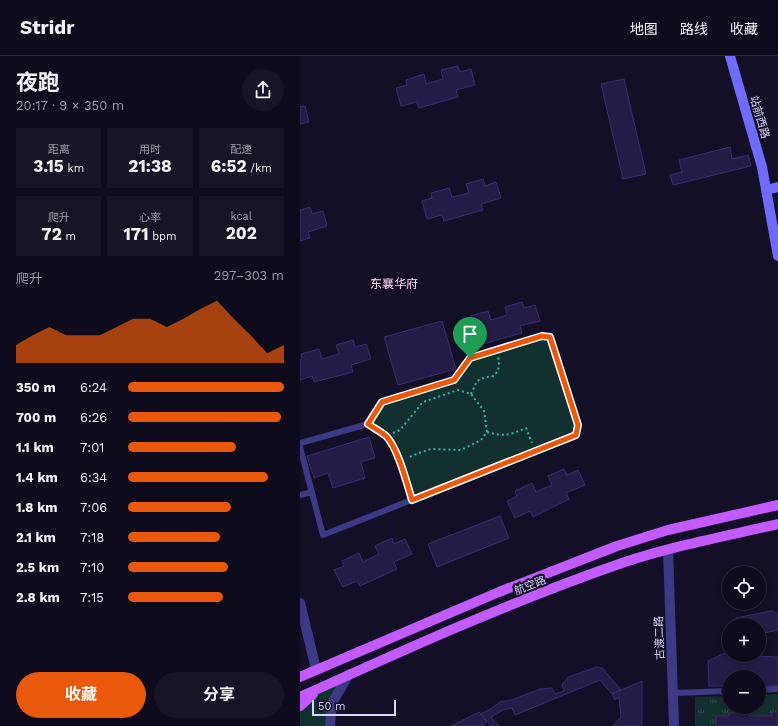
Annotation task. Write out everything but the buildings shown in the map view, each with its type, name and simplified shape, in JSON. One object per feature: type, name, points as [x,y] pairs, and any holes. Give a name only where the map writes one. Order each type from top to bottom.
[{"type":"main road","name":"航空路","points":[[300,677],[499,592],[617,546],[668,530],[778,505]]},
{"type":"main road","name":"航空路","points":[[300,697],[349,674],[504,608],[623,563],[668,550],[778,524]]},
{"type":"main road","points":[[300,706],[322,687]]},
{"type":"street","name":"站前西路","points":[[730,56],[762,167],[766,190],[774,206],[778,256]]},
{"type":"street","points":[[766,190],[778,187]]},
{"type":"street","name":"古渡二路","points":[[668,550],[674,726]]},
{"type":"street","points":[[300,603],[316,669]]},
{"type":"street","points":[[330,726],[332,702],[349,674]]},
{"type":"lane","points":[[300,442],[368,424],[382,402],[454,380],[470,358],[542,336],[550,337],[578,425],[576,435],[323,535],[300,447]]},
{"type":"lane","points":[[368,424],[387,437],[397,454],[412,500]]},
{"type":"lane","points":[[300,494],[312,492]]},
{"type":"lane","points":[[766,690],[778,689]]},
{"type":"lane","points":[[673,693],[722,691]]},
{"type":"path","points":[[472,394],[477,381],[486,377],[494,376],[498,371],[500,363],[496,350]]},
{"type":"path","points":[[387,437],[400,430],[423,402],[458,390],[472,394],[484,411],[487,432],[481,440],[461,450],[431,449],[418,453],[400,462]]},
{"type":"path","points":[[487,432],[506,435],[526,428],[535,452]]},
{"type":"green space","points":[[542,336],[550,337],[578,425],[576,435],[412,500],[406,481],[387,437],[368,424],[382,402],[454,380],[470,358]]},
{"type":"green space","points":[[349,674],[332,703],[330,726],[300,726],[300,697]]},
{"type":"green space","points":[[778,694],[778,726],[695,726],[695,697],[722,696],[722,714],[766,714],[766,695]]},
{"type":"district","name":"东襄华府","points":[[394,284]]},
{"type":"route","points":[[542,336],[550,337],[578,425],[576,435],[412,500],[397,454],[387,437],[368,424],[382,402],[454,380],[470,358],[542,336]]}]
